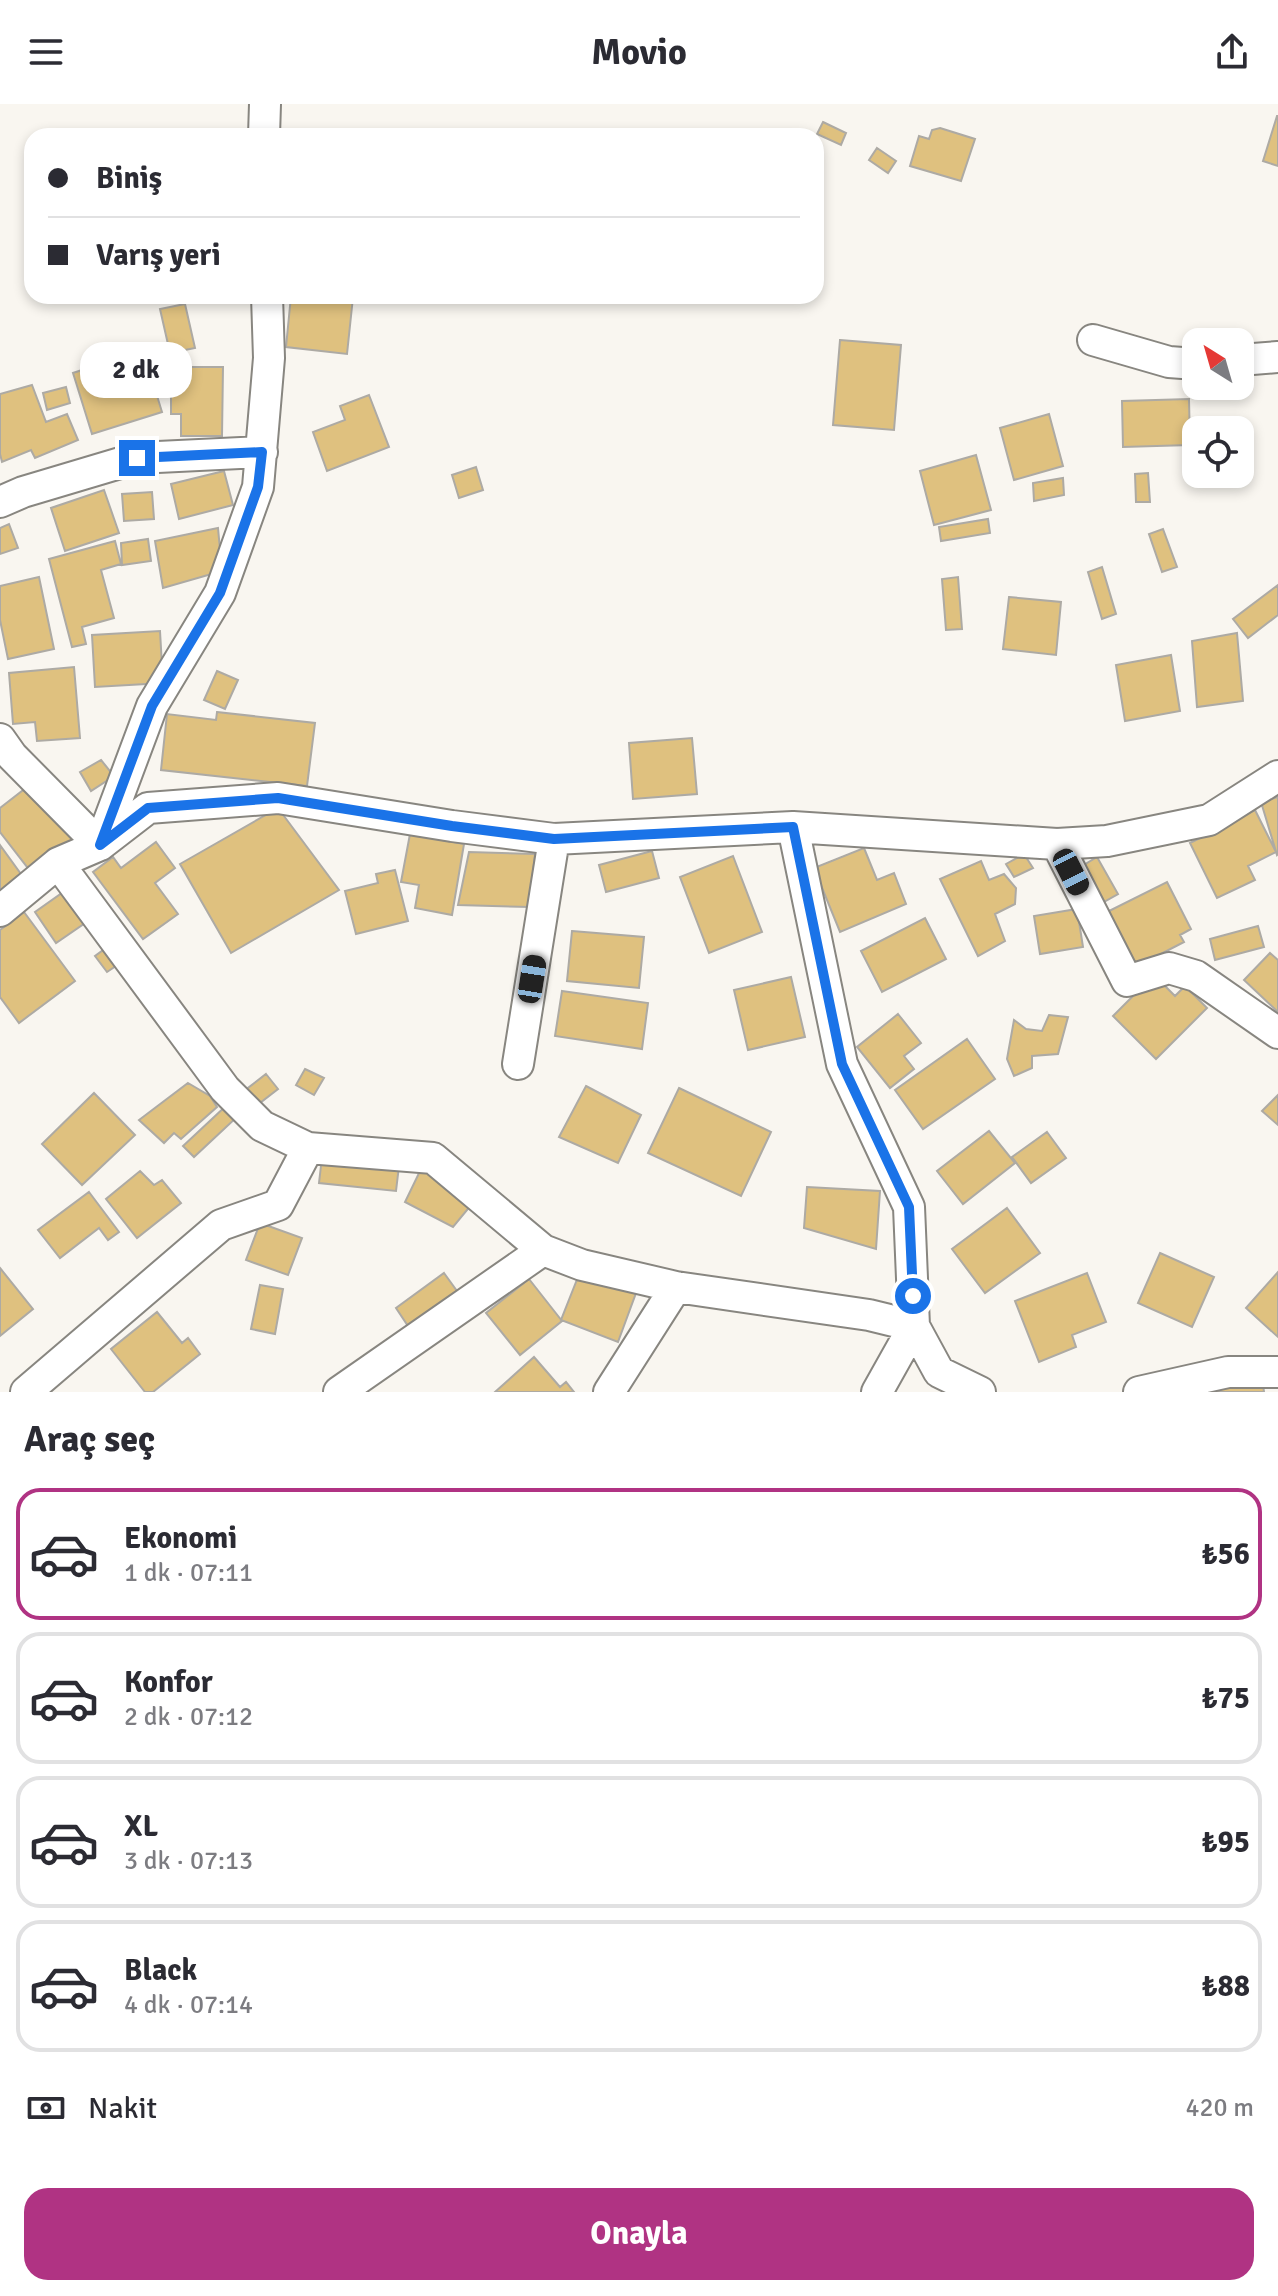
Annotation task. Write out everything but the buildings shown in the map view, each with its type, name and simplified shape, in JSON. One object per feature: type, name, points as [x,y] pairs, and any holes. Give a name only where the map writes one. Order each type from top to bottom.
[{"type":"street","points":[[264,128],[265,104]]},
{"type":"street","points":[[100,845],[152,706],[220,593],[258,487],[269,358],[267,304]]},
{"type":"street","points":[[1093,340],[1182,363]]},
{"type":"street","points":[[1254,359],[1278,357]]},
{"type":"street","points":[[0,502],[23,492],[137,458],[262,452]]},
{"type":"street","points":[[0,739],[12,756],[100,845]]},
{"type":"street","points":[[0,911],[58,863],[100,845],[148,808],[278,798],[554,839],[793,827],[1057,844],[1107,841],[1209,820],[1278,776]]},
{"type":"street","points":[[793,827],[842,1064],[909,1207],[914,1326],[939,1372],[980,1392]]},
{"type":"street","points":[[518,1064],[554,839]]},
{"type":"street","points":[[1057,844],[1127,981],[1169,968],[1196,976],[1278,1033]]},
{"type":"street","points":[[58,863],[225,1089],[262,1126],[308,1148],[433,1158],[543,1250],[582,1265],[676,1287],[869,1315],[914,1326]]},
{"type":"street","points":[[26,1392],[221,1225],[278,1205],[308,1148]]},
{"type":"street","points":[[339,1392],[543,1250]]},
{"type":"street","points":[[609,1392],[676,1287]]},
{"type":"street","points":[[877,1392],[914,1326]]},
{"type":"street","points":[[1139,1392],[1228,1372],[1278,1372]]},
{"type":"route","points":[[137,458],[262,452],[258,487],[220,593],[152,706],[100,845],[148,808],[278,798],[554,839],[793,827],[842,1064],[909,1207],[913,1296]]}]
